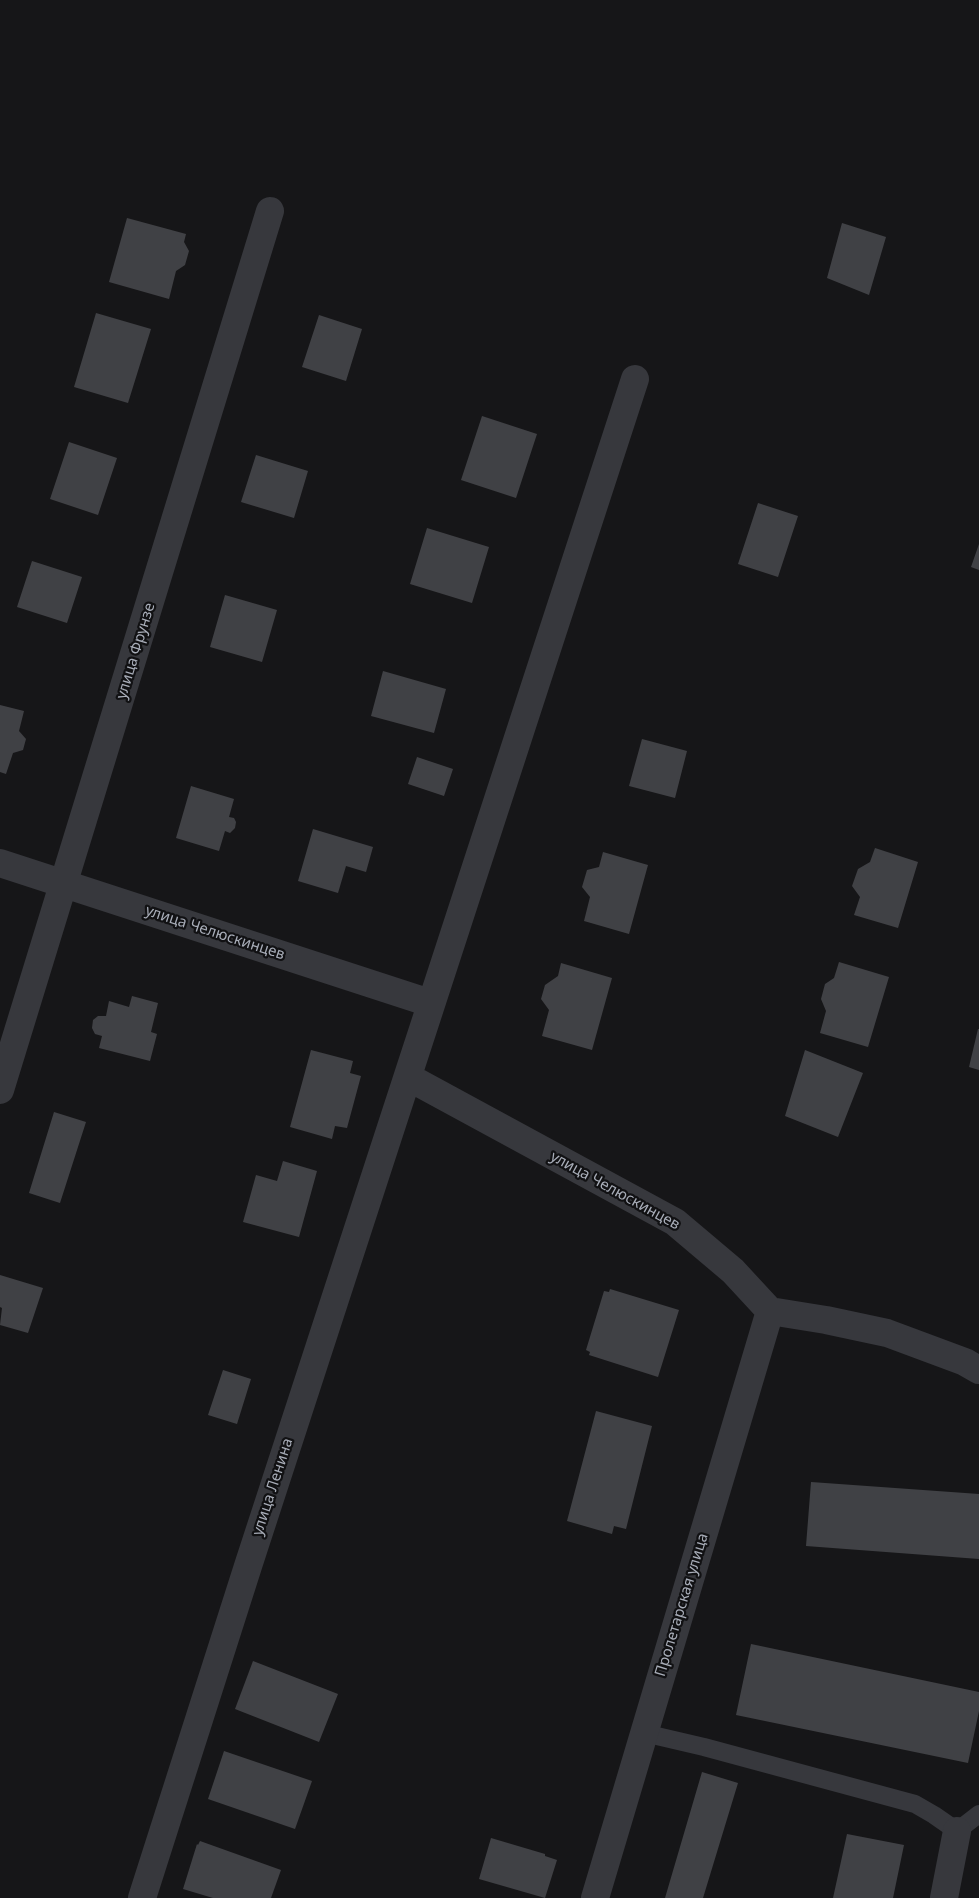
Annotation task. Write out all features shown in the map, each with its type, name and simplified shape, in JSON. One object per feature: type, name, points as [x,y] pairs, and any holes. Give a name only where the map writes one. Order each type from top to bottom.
[{"type":"street","name":"улица Фрунзе","points":[[0,1090],[270,211]]},
{"type":"street","name":"улица Ленина","points":[[142,1898],[258,1534],[634,379]]},
{"type":"street","name":"улица Челюскинцев","points":[[0,863],[430,1003]]},
{"type":"street","name":"улица Челюскинцев","points":[[408,1077],[675,1222],[733,1271],[770,1312]]},
{"type":"street","points":[[770,1312],[826,1320],[887,1333],[964,1362],[979,1370]]},
{"type":"street","name":"Пролетарская улица","points":[[595,1898],[770,1312]]},
{"type":"street","points":[[944,1898],[957,1831]]},
{"type":"lane","points":[[644,1733],[914,1804],[957,1831],[979,1814]]},
{"type":"building","points":[[127,218],[186,234],[184,242],[189,251],[185,265],[176,271],[169,299],[109,282]]},
{"type":"building","points":[[842,223],[886,237],[869,295],[827,278]]},
{"type":"building","points":[[96,313],[151,329],[128,403],[74,387]]},
{"type":"building","points":[[319,315],[362,329],[346,381],[302,367]]},
{"type":"building","points":[[482,416],[537,434],[516,498],[461,480]]},
{"type":"building","points":[[69,442],[117,458],[98,515],[50,499]]},
{"type":"building","points":[[256,455],[308,471],[294,518],[241,502]]},
{"type":"building","points":[[758,503],[798,516],[778,577],[738,564]]},
{"type":"building","points":[[427,528],[489,547],[472,603],[410,584]]},
{"type":"building","points":[[979,544],[979,570],[971,567]]},
{"type":"building","points":[[32,561],[82,577],[67,623],[17,607]]},
{"type":"building","points":[[225,595],[277,610],[262,662],[210,647]]},
{"type":"building","points":[[383,671],[446,689],[434,733],[371,716]]},
{"type":"building","points":[[0,705],[24,711],[19,731],[26,739],[23,750],[13,753],[6,774],[0,772]]},
{"type":"building","points":[[642,739],[687,751],[675,798],[629,786]]},
{"type":"building","points":[[417,757],[453,769],[444,796],[408,784]]},
{"type":"building","points":[[191,786],[234,799],[229,817],[234,818],[236,822],[235,828],[230,833],[225,831],[219,851],[176,838]]},
{"type":"building","points":[[313,829],[373,847],[366,872],[346,866],[338,893],[298,881]]},
{"type":"building","points":[[875,848],[918,862],[898,928],[854,915],[860,897],[852,886],[858,869],[870,862]]},
{"type":"building","points":[[603,852],[648,865],[629,934],[584,921],[590,897],[582,887],[587,870],[599,867]]},
{"type":"building","points":[[839,962],[889,977],[868,1047],[820,1033],[826,1011],[821,999],[825,984],[834,978]]},
{"type":"building","points":[[561,963],[612,978],[592,1050],[542,1036],[549,1010],[541,999],[545,985],[558,976]]},
{"type":"building","points":[[132,996],[158,1003],[151,1032],[157,1034],[150,1061],[99,1048],[102,1036],[95,1034],[92,1028],[93,1020],[98,1016],[106,1016],[109,1001],[129,1007]]},
{"type":"building","points":[[979,1029],[979,1070],[969,1067]]},
{"type":"building","points":[[311,1050],[353,1061],[350,1073],[361,1076],[347,1128],[335,1126],[332,1139],[290,1127]]},
{"type":"building","points":[[805,1050],[863,1073],[838,1137],[785,1116]]},
{"type":"building","points":[[54,1112],[86,1122],[60,1203],[29,1193]]},
{"type":"building","points":[[283,1161],[317,1171],[299,1237],[243,1222],[256,1175],[277,1181]]},
{"type":"building","points":[[0,1275],[43,1288],[28,1333],[0,1325],[2,1308],[0,1307]]},
{"type":"building","points":[[610,1289],[679,1310],[658,1377],[589,1355],[590,1352],[586,1350],[604,1291],[609,1292]]},
{"type":"building","points":[[223,1370],[251,1379],[237,1424],[208,1415]]},
{"type":"building","points":[[596,1411],[652,1426],[626,1529],[614,1526],[612,1534],[567,1521]]},
{"type":"building","points":[[811,1482],[979,1494],[979,1559],[806,1546]]},
{"type":"building","points":[[751,1644],[979,1692],[979,1711],[968,1763],[736,1715]]},
{"type":"building","points":[[253,1661],[338,1694],[319,1742],[235,1709]]},
{"type":"building","points":[[224,1751],[312,1781],[295,1829],[208,1799]]},
{"type":"building","points":[[702,1772],[738,1783],[703,1898],[665,1898]]},
{"type":"building","points":[[847,1834],[904,1845],[893,1898],[833,1898]]},
{"type":"building","points":[[491,1838],[545,1854],[545,1856],[557,1860],[545,1898],[479,1879]]},
{"type":"building","points":[[200,1841],[281,1870],[271,1898],[213,1898],[183,1889],[197,1844]]}]
